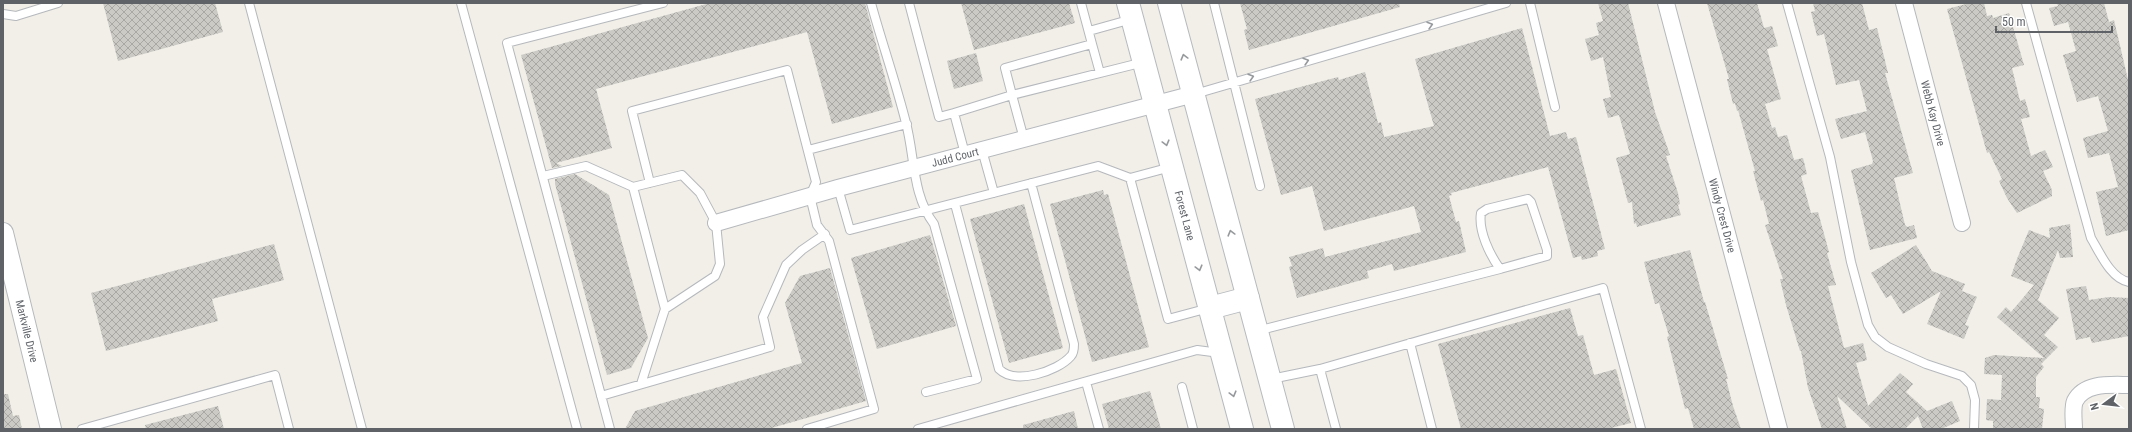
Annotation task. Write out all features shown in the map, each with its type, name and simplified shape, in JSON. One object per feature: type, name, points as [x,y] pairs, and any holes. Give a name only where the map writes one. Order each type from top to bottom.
[{"type":"main road","points":[[1170,3],[1283,429]]},
{"type":"main road","name":"Forest Lane","points":[[1130,11],[1242,429]]},
{"type":"main road","points":[[1210,308],[1248,298]]},
{"type":"street","name":"Windy Crest Drive","points":[[1666,3],[1780,429]]},
{"type":"street","name":"Webb Kay Drive","points":[[1904,3],[1962,223]]},
{"type":"street","name":"Judd Court","points":[[716,223],[838,188],[1194,94]]},
{"type":"street","name":"Markville Drive","points":[[3,233],[51,429]]},
{"type":"street","points":[[2074,429],[2075,402],[2082,392],[2102,384],[2129,385]]},
{"type":"lane","points":[[3,14],[16,16],[58,3]]},
{"type":"lane","points":[[249,3],[362,429]]},
{"type":"lane","points":[[461,3],[577,429]]},
{"type":"lane","points":[[610,429],[507,43],[662,3]]},
{"type":"lane","points":[[871,3],[907,124],[913,168],[924,211],[934,224],[977,379],[926,392]]},
{"type":"lane","points":[[909,3],[939,117],[1012,95],[1144,62]]},
{"type":"lane","points":[[1082,3],[1100,73]]},
{"type":"lane","points":[[1214,3],[1260,186]]},
{"type":"lane","points":[[1194,94],[1506,3]]},
{"type":"lane","points":[[1530,3],[1555,107]]},
{"type":"lane","points":[[1787,3],[1830,157],[1851,262],[1868,325],[1875,337],[1888,347],[1926,364],[1962,376],[1971,385],[1975,400],[1974,429]]},
{"type":"lane","points":[[2026,3],[2091,238],[2109,267],[2122,281],[2129,282]]},
{"type":"lane","points":[[1089,31],[1130,11]]},
{"type":"lane","points":[[1024,139],[1005,68],[1092,44]]},
{"type":"lane","points":[[650,183],[632,111],[787,70],[816,182],[810,196],[817,225],[830,241],[874,409],[807,429]]},
{"type":"lane","points":[[954,113],[965,154]]},
{"type":"lane","points":[[808,150],[907,124]]},
{"type":"lane","points":[[982,150],[994,193]]},
{"type":"lane","points":[[543,176],[586,166],[633,187],[682,176],[700,193],[716,223],[720,264],[715,276],[665,309]]},
{"type":"lane","points":[[838,188],[850,230],[956,204],[1098,166],[1130,178],[1172,167]]},
{"type":"lane","points":[[1130,178],[1168,319],[1210,308]]},
{"type":"lane","points":[[956,204],[999,369],[1004,374],[1018,378],[1050,370],[1064,362],[1073,354],[1074,344],[1031,183]]},
{"type":"lane","points":[[633,187],[665,309],[641,384]]},
{"type":"lane","points":[[1257,331],[1500,269],[1546,256],[1547,250],[1532,202],[1528,199],[1487,209],[1481,213],[1480,220],[1492,257],[1500,269]]},
{"type":"lane","points":[[601,396],[770,347],[763,317],[786,265],[802,250],[824,234]]},
{"type":"lane","points":[[1270,379],[1320,369],[1603,288],[1641,429]]},
{"type":"lane","points":[[1410,344],[1432,429]]},
{"type":"lane","points":[[918,429],[1198,350],[1222,353]]},
{"type":"lane","points":[[1320,369],[1336,429]]},
{"type":"lane","points":[[82,429],[100,427],[275,375],[289,429]]},
{"type":"lane","points":[[1086,382],[1099,429]]},
{"type":"lane","points":[[1182,387],[1193,429]]},
{"type":"building","points":[[103,3],[215,3],[223,32],[118,61]]},
{"type":"building","points":[[710,3],[865,3],[893,107],[832,124],[807,32],[596,89],[612,148],[556,163],[562,166],[552,168],[521,55]]},
{"type":"building","points":[[961,3],[1069,3],[1075,23],[974,50]]},
{"type":"building","points":[[1240,3],[1399,3],[1400,7],[1249,50],[1244,30],[1247,29]]},
{"type":"building","points":[[1598,3],[1628,3],[1655,112],[1670,155],[1666,156],[1678,193],[1680,204],[1678,205],[1681,215],[1637,227],[1636,223],[1634,224],[1632,202],[1628,203],[1616,158],[1630,154],[1619,115],[1608,118],[1603,99],[1611,97],[1603,57],[1591,61],[1585,39],[1599,35],[1596,23],[1603,21]]},
{"type":"building","points":[[1707,3],[1757,3],[1764,28],[1772,26],[1778,46],[1767,49],[1781,99],[1765,104],[1772,128],[1775,127],[1778,137],[1787,135],[1794,160],[1803,158],[1807,174],[1801,176],[1811,213],[1818,212],[1829,252],[1827,253],[1836,285],[1828,286],[1844,348],[1863,343],[1867,360],[1856,363],[1868,406],[1900,373],[1913,384],[1906,392],[1927,411],[1952,401],[1960,421],[1941,429],[1923,429],[1918,416],[1905,429],[1872,429],[1837,396],[1847,429],[1822,429],[1808,388],[1801,351],[1786,305],[1780,279],[1783,279],[1765,225],[1769,224],[1763,200],[1761,201],[1753,171],[1755,171],[1738,110],[1737,111],[1735,103],[1733,104],[1727,79],[1729,79]]},
{"type":"building","points":[[1813,3],[1862,3],[1869,30],[1877,28],[1888,73],[1885,73],[1913,173],[1894,178],[1905,225],[1907,227],[1914,225],[1917,238],[1870,250],[1851,170],[1872,164],[1873,161],[1865,132],[1841,139],[1835,119],[1867,111],[1859,80],[1836,85],[1824,34],[1817,36],[1811,12],[1815,11]]},
{"type":"building","points":[[1970,3],[1984,3],[1987,16],[1992,15],[1993,18],[2009,13],[2024,65],[2012,68],[2020,101],[2025,99],[2030,117],[2021,119],[2031,156],[2045,150],[2053,167],[2043,171],[2052,190],[2052,196],[2017,213],[2007,198],[1999,181],[2002,179],[1989,152],[1987,153],[1947,9]]},
{"type":"building","points":[[2057,3],[2104,3],[2109,22],[2114,20],[2129,84],[2129,230],[2106,236],[2096,192],[2118,187],[2109,153],[2088,158],[2083,138],[2108,131],[2098,96],[2077,102],[2063,55],[2076,51],[2068,22],[2054,26],[2049,8],[2058,6]]},
{"type":"building","points":[[1522,28],[1550,136],[1566,132],[1568,139],[1576,137],[1605,249],[1597,251],[1598,256],[1582,260],[1581,256],[1573,258],[1548,167],[1451,193],[1452,195],[1449,196],[1456,222],[1459,221],[1466,252],[1394,271],[1392,264],[1367,271],[1369,278],[1297,298],[1289,267],[1292,266],[1289,257],[1323,248],[1325,257],[1421,232],[1414,206],[1324,231],[1312,186],[1281,195],[1255,99],[1338,77],[1339,80],[1365,72],[1378,123],[1381,122],[1384,137],[1434,126],[1415,59]]},
{"type":"building","points":[[976,53],[983,81],[954,89],[947,61]]},
{"type":"building","points":[[575,174],[609,195],[648,338],[631,368],[607,375],[555,184],[555,179]]},
{"type":"building","points":[[1103,190],[1104,195],[1108,194],[1149,347],[1092,362],[1050,204]]},
{"type":"building","points":[[1024,204],[1063,348],[1009,363],[970,219]]},
{"type":"building","points":[[2070,224],[2073,257],[2060,258],[2058,250],[2038,300],[2059,318],[2044,335],[2058,347],[2041,364],[2044,367],[2036,377],[2036,397],[2040,397],[2039,408],[2044,409],[2042,429],[1993,429],[1993,421],[1986,420],[1987,399],[2001,400],[2002,375],[1984,374],[1985,358],[1994,355],[2044,358],[1997,317],[2006,307],[2011,312],[2034,285],[2011,276],[2017,259],[2029,230],[2050,238],[2049,228]]},
{"type":"building","points":[[930,235],[956,326],[877,349],[851,258]]},
{"type":"building","points":[[274,244],[284,280],[212,299],[218,321],[106,351],[91,293]]},
{"type":"building","points":[[1916,245],[1932,271],[1965,284],[1962,291],[1977,297],[1965,325],[1969,326],[1964,339],[1927,324],[1941,291],[1903,314],[1891,295],[1886,298],[1871,273]]},
{"type":"building","points":[[1690,250],[1704,302],[1728,379],[1726,379],[1733,406],[1741,429],[1694,429],[1688,408],[1685,409],[1667,337],[1669,336],[1659,303],[1655,304],[1644,262]]},
{"type":"building","points":[[830,268],[866,401],[768,429],[625,429],[635,411],[802,363],[785,303],[800,276]]},
{"type":"building","points":[[2086,286],[2089,300],[2109,297],[2129,298],[2129,336],[2092,343],[2090,337],[2076,340],[2066,289]]},
{"type":"building","points":[[1570,308],[1578,336],[1583,335],[1594,375],[1616,369],[1631,423],[1607,429],[1461,429],[1438,344]]},
{"type":"building","points":[[1150,391],[1161,429],[1109,429],[1102,404]]},
{"type":"building","points":[[3,394],[8,394],[13,416],[19,415],[22,429],[3,429]]},
{"type":"building","points":[[218,406],[224,429],[146,429],[145,425]]},
{"type":"building","points":[[1074,411],[1078,429],[1023,429],[1023,425]]}]
